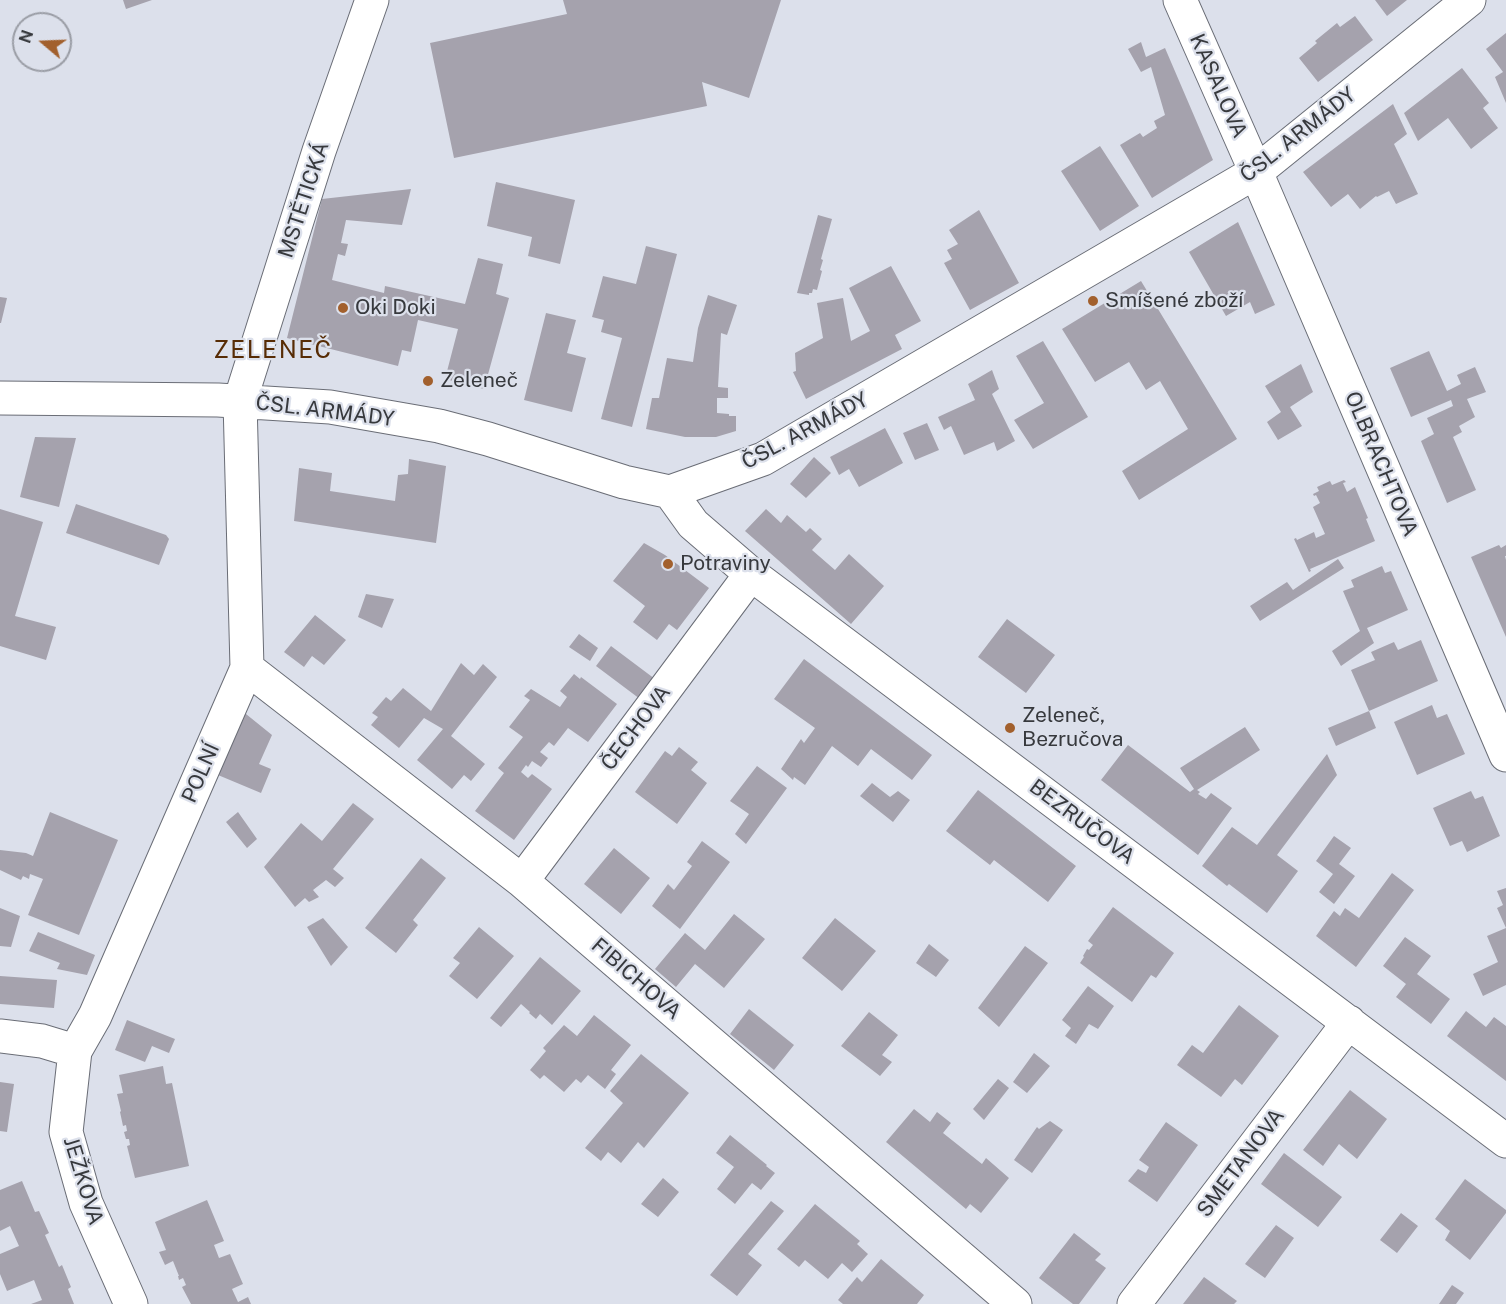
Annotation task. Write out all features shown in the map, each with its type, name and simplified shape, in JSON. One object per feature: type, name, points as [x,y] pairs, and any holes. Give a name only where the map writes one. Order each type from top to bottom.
[{"type":"street","name":"MSTĚTICKÁ","points":[[240,401],[319,151],[372,0]]},
{"type":"street","name":"KASALOVA","points":[[1180,0],[1256,172]]},
{"type":"street","name":"ČSL. ARMÁDY","points":[[0,398],[240,401],[330,407],[439,426],[488,439],[624,483],[670,492],[763,459],[1256,172],[1469,0]]},
{"type":"street","name":"OLBRACHTOVA","points":[[1256,172],[1506,755]]},
{"type":"street","name":"POLNÍ","points":[[75,1051],[94,1016],[247,668],[240,401]]},
{"type":"street","name":"BEZRUČOVA","points":[[670,492],[693,524],[751,574],[1506,1141]]},
{"type":"street","name":"ČECHOVA","points":[[522,881],[751,574]]},
{"type":"street","name":"FIBICHOVA","points":[[247,668],[522,881],[1015,1304]]},
{"type":"street","name":"SMETANOVA","points":[[1134,1304],[1349,1022]]},
{"type":"street","points":[[0,1036],[42,1041],[75,1051]]},
{"type":"street","name":"JEŽKOVA","points":[[75,1051],[66,1132],[87,1203],[131,1304]]},
{"type":"building","points":[[123,0],[152,0],[126,9]]},
{"type":"building","points":[[563,0],[781,0],[749,98],[702,82],[707,106],[454,158],[430,43],[567,14]]},
{"type":"building","points":[[1375,0],[1407,0],[1387,16]]},
{"type":"building","points":[[1355,16],[1373,40],[1318,82],[1299,58],[1337,23],[1340,27]]},
{"type":"building","points":[[1506,33],[1506,103],[1495,77],[1503,72],[1486,49]]},
{"type":"building","points":[[1141,42],[1146,57],[1165,48],[1213,160],[1152,198],[1120,145],[1140,133],[1143,137],[1157,128],[1154,121],[1165,115],[1151,67],[1141,72],[1128,49]]},
{"type":"building","points":[[1462,68],[1489,103],[1483,108],[1498,128],[1471,149],[1448,118],[1418,141],[1404,113]]},
{"type":"building","points":[[1393,104],[1407,134],[1394,144],[1418,194],[1396,204],[1389,191],[1376,196],[1360,209],[1348,194],[1331,207],[1303,172]]},
{"type":"building","points":[[1100,146],[1139,206],[1100,231],[1061,171]]},
{"type":"building","points":[[496,182],[575,200],[560,264],[528,256],[532,237],[487,226]]},
{"type":"building","points":[[411,189],[402,225],[346,220],[341,243],[348,244],[345,256],[338,254],[332,280],[384,293],[385,286],[465,304],[478,258],[503,264],[496,294],[509,298],[484,389],[445,379],[458,329],[418,320],[411,352],[402,350],[398,366],[287,338],[322,199]]},
{"type":"building","points":[[979,210],[1019,283],[970,310],[944,263],[952,259],[947,250],[958,244],[949,230]]},
{"type":"building","points":[[818,215],[832,219],[821,259],[823,260],[820,270],[822,271],[817,290],[813,289],[809,295],[797,293]]},
{"type":"building","points":[[1238,222],[1275,305],[1255,314],[1250,302],[1226,316],[1189,252]]},
{"type":"building","points":[[646,246],[677,254],[632,427],[601,419],[622,338],[601,332],[604,320],[592,317],[603,276],[636,284]]},
{"type":"building","points":[[891,266],[921,321],[895,335],[902,349],[806,399],[793,372],[796,371],[795,353],[823,338],[817,303],[843,298],[851,341],[870,331],[849,288]]},
{"type":"building","points":[[1141,281],[1237,439],[1139,500],[1122,471],[1188,429],[1160,381],[1146,390],[1129,362],[1095,382],[1062,329]]},
{"type":"building","points":[[708,295],[737,305],[727,335],[721,333],[718,387],[728,388],[728,398],[717,398],[717,413],[736,416],[736,431],[716,437],[685,437],[646,429],[652,398],[659,398],[667,358],[693,362],[698,328]]},
{"type":"building","points":[[0,297],[7,298],[1,323],[0,323]]},
{"type":"building","points":[[546,313],[576,320],[567,353],[586,358],[572,412],[524,400]]},
{"type":"building","points":[[1043,341],[1088,417],[1033,449],[1014,420],[1044,403],[1016,356]]},
{"type":"building","points":[[1429,351],[1447,391],[1461,384],[1457,375],[1475,367],[1486,392],[1467,399],[1475,417],[1459,426],[1462,432],[1453,437],[1476,490],[1447,503],[1421,441],[1434,434],[1427,418],[1453,406],[1451,400],[1411,417],[1390,368]]},
{"type":"building","points":[[1301,364],[1313,392],[1290,407],[1302,426],[1278,440],[1267,422],[1281,412],[1265,386]]},
{"type":"building","points":[[992,370],[999,389],[992,394],[1015,441],[997,451],[994,442],[964,455],[951,426],[944,430],[938,417],[975,400],[968,384]]},
{"type":"building","points":[[927,423],[939,450],[915,460],[903,433]]},
{"type":"building","points":[[885,428],[903,463],[859,487],[849,469],[839,475],[830,457]]},
{"type":"building","points":[[35,437],[76,438],[59,507],[20,497]]},
{"type":"building","points":[[814,457],[831,473],[806,498],[790,484]]},
{"type":"building","points":[[409,459],[446,466],[436,543],[294,521],[299,468],[332,473],[330,491],[395,501],[398,475],[408,474]]},
{"type":"building","points":[[1344,480],[1347,492],[1355,487],[1375,541],[1310,569],[1309,572],[1294,539],[1297,540],[1314,532],[1316,538],[1325,534],[1313,507],[1320,503],[1313,494],[1319,491],[1317,487],[1330,481],[1332,485]]},
{"type":"building","points":[[76,504],[166,535],[169,539],[159,565],[66,533]]},
{"type":"building","points":[[0,509],[43,522],[15,616],[56,627],[46,660],[0,646]]},
{"type":"building","points":[[766,509],[781,523],[787,515],[806,532],[810,528],[822,539],[812,550],[835,570],[849,554],[884,586],[851,624],[745,531]]},
{"type":"building","points":[[644,543],[665,555],[709,588],[677,630],[669,624],[657,640],[633,622],[645,606],[613,581]]},
{"type":"building","points":[[1499,545],[1501,548],[1506,545],[1506,637],[1471,557]]},
{"type":"building","points":[[1338,559],[1344,568],[1260,621],[1250,606],[1287,582],[1293,590]]},
{"type":"building","points":[[1382,566],[1385,573],[1391,571],[1408,610],[1367,628],[1374,643],[1341,666],[1332,651],[1360,631],[1343,591],[1354,587],[1351,580]]},
{"type":"building","points":[[366,594],[394,599],[382,628],[358,617]]},
{"type":"building","points":[[315,615],[346,640],[324,665],[312,656],[304,667],[284,652]]},
{"type":"building","points":[[1007,619],[1055,655],[1026,693],[978,657]]},
{"type":"building","points":[[579,634],[598,648],[590,661],[569,647]]},
{"type":"building","points":[[1421,640],[1438,681],[1369,711],[1351,670],[1375,660],[1371,652],[1394,642],[1398,650]]},
{"type":"building","points":[[611,646],[655,679],[640,699],[596,666]]},
{"type":"building","points":[[804,659],[932,755],[912,780],[871,749],[858,766],[832,746],[805,785],[794,777],[793,780],[781,769],[801,739],[804,743],[815,728],[774,699]]},
{"type":"building","points":[[461,663],[474,675],[483,664],[497,677],[451,736],[485,764],[471,781],[464,775],[452,789],[417,760],[443,729],[424,718],[399,748],[371,725],[378,717],[372,713],[386,697],[391,701],[403,688],[431,711]]},
{"type":"building","points":[[574,674],[617,704],[588,742],[568,728],[554,746],[549,742],[540,752],[548,758],[541,767],[532,761],[528,767],[526,765],[521,772],[528,778],[532,774],[552,789],[514,840],[475,811],[504,773],[498,768],[523,737],[509,727],[530,700],[524,696],[531,689],[560,707],[567,697],[560,691]]},
{"type":"building","points":[[1432,705],[1437,718],[1447,714],[1465,754],[1417,775],[1394,722]]},
{"type":"building","points":[[1369,711],[1376,728],[1336,746],[1328,728]]},
{"type":"building","points":[[244,714],[272,735],[259,764],[271,769],[261,793],[218,775]]},
{"type":"building","points":[[1245,727],[1260,750],[1197,790],[1200,792],[1198,794],[1206,799],[1211,793],[1232,808],[1198,855],[1101,780],[1128,745],[1190,792],[1194,789],[1180,768]]},
{"type":"building","points":[[679,747],[698,762],[691,770],[707,783],[677,824],[635,792],[665,751],[672,756]]},
{"type":"building","points":[[1327,754],[1337,775],[1277,855],[1298,871],[1267,913],[1202,866],[1232,827],[1257,845]]},
{"type":"building","points":[[757,766],[787,788],[746,844],[735,834],[749,814],[730,801]]},
{"type":"building","points":[[872,783],[890,797],[898,791],[910,800],[893,822],[860,796]]},
{"type":"building","points":[[978,790],[1076,866],[1048,902],[994,860],[990,865],[946,831]]},
{"type":"building","points":[[1471,791],[1475,799],[1483,796],[1500,836],[1467,852],[1462,841],[1450,846],[1433,808]]},
{"type":"building","points":[[353,803],[374,819],[333,869],[344,878],[335,887],[326,880],[313,890],[319,897],[309,902],[305,898],[295,907],[264,867],[301,823],[322,841]]},
{"type":"building","points":[[50,812],[118,840],[79,935],[28,915],[43,879],[30,874],[29,879],[23,876],[21,880],[0,870],[0,850],[33,856]]},
{"type":"building","points":[[238,812],[257,839],[247,848],[226,822]]},
{"type":"building","points":[[1334,836],[1351,848],[1339,864],[1355,876],[1334,904],[1319,892],[1333,874],[1316,861]]},
{"type":"building","points":[[702,841],[730,862],[680,929],[652,906],[668,884],[674,890],[692,866],[687,862]]},
{"type":"building","points":[[614,848],[650,878],[621,914],[584,884]]},
{"type":"building","points":[[421,858],[446,878],[413,920],[418,925],[396,953],[365,928]]},
{"type":"building","points":[[1392,873],[1414,890],[1356,967],[1316,936],[1334,911],[1340,916],[1345,908],[1359,918]]},
{"type":"building","points":[[1506,888],[1506,928],[1497,908],[1503,905],[1497,891]]},
{"type":"building","points":[[1113,907],[1174,953],[1156,978],[1151,975],[1132,1002],[1080,963],[1087,949],[1089,950],[1093,945],[1088,941]]},
{"type":"building","points":[[0,908],[20,916],[11,947],[0,946]]},
{"type":"building","points":[[734,914],[765,939],[724,988],[695,964],[676,987],[655,969],[685,933],[705,950]]},
{"type":"building","points":[[323,918],[348,947],[331,966],[307,927]]},
{"type":"building","points":[[835,918],[876,951],[842,991],[802,958]]},
{"type":"building","points":[[479,927],[514,956],[477,999],[449,976],[460,963],[453,958]]},
{"type":"building","points":[[1506,928],[1506,985],[1483,996],[1473,974],[1498,962],[1487,936]]},
{"type":"building","points":[[38,932],[95,955],[87,975],[57,969],[60,963],[29,951]]},
{"type":"building","points":[[1405,937],[1431,956],[1417,974],[1450,999],[1431,1024],[1396,997],[1406,984],[1383,966]]},
{"type":"building","points":[[929,944],[949,960],[936,977],[916,963]]},
{"type":"building","points":[[1025,946],[1048,963],[999,1027],[978,1008]]},
{"type":"building","points":[[540,957],[581,991],[552,1025],[540,1014],[536,1019],[521,1004],[501,1027],[490,1018]]},
{"type":"building","points":[[0,976],[57,980],[54,1008],[0,1004]]},
{"type":"building","points":[[1088,986],[1114,1006],[1098,1029],[1089,1024],[1076,1044],[1065,1036],[1071,1028],[1062,1020]]},
{"type":"building","points":[[1239,1005],[1279,1036],[1242,1085],[1235,1079],[1221,1097],[1177,1065],[1192,1045],[1203,1053]]},
{"type":"building","points":[[749,1009],[794,1045],[774,1070],[730,1034]]},
{"type":"building","points":[[1466,1011],[1486,1027],[1494,1017],[1506,1026],[1506,1081],[1447,1036]]},
{"type":"building","points":[[869,1012],[898,1035],[882,1055],[892,1062],[880,1076],[841,1046]]},
{"type":"building","points":[[594,1015],[631,1045],[611,1070],[616,1074],[605,1089],[588,1075],[581,1083],[576,1079],[564,1092],[544,1075],[540,1079],[530,1070],[546,1051],[543,1048],[564,1025],[577,1036]]},
{"type":"building","points":[[127,1020],[175,1039],[169,1053],[152,1046],[145,1062],[115,1050]]},
{"type":"building","points":[[1034,1053],[1050,1066],[1027,1093],[1013,1082]]},
{"type":"building","points":[[641,1054],[689,1093],[644,1148],[638,1142],[621,1163],[608,1152],[601,1161],[585,1148],[623,1103],[610,1091]]},
{"type":"building","points":[[163,1066],[166,1084],[172,1083],[189,1166],[135,1178],[127,1146],[130,1145],[129,1139],[126,1139],[124,1132],[127,1131],[126,1125],[123,1126],[117,1094],[123,1093],[119,1075]]},
{"type":"building","points":[[998,1079],[1009,1088],[984,1120],[973,1109]]},
{"type":"building","points":[[0,1082],[14,1084],[7,1132],[0,1131]]},
{"type":"building","points":[[1350,1090],[1387,1119],[1357,1159],[1339,1144],[1323,1166],[1303,1150]]},
{"type":"building","points":[[914,1109],[930,1122],[937,1112],[951,1123],[943,1133],[982,1164],[986,1158],[1009,1178],[981,1213],[970,1204],[966,1209],[886,1142]]},
{"type":"building","points":[[1050,1121],[1063,1130],[1032,1173],[1014,1160],[1037,1127],[1039,1129]]},
{"type":"building","points":[[1166,1122],[1198,1145],[1157,1202],[1128,1181],[1138,1169],[1146,1173],[1149,1167],[1139,1160]]},
{"type":"building","points":[[730,1135],[775,1173],[761,1190],[752,1183],[735,1204],[717,1189],[734,1167],[716,1153]]},
{"type":"building","points":[[1284,1153],[1342,1197],[1318,1227],[1261,1184]]},
{"type":"building","points":[[663,1178],[679,1192],[658,1217],[641,1204]]},
{"type":"building","points":[[1465,1179],[1506,1210],[1470,1260],[1445,1240],[1450,1231],[1435,1219]]},
{"type":"building","points":[[22,1181],[35,1212],[39,1211],[49,1233],[45,1235],[59,1267],[62,1265],[71,1287],[68,1289],[74,1304],[31,1304],[42,1300],[34,1280],[7,1291],[0,1274],[0,1254],[19,1246],[10,1226],[0,1231],[0,1190]]},
{"type":"building","points":[[207,1200],[224,1241],[214,1245],[219,1258],[230,1254],[243,1284],[232,1289],[238,1302],[248,1297],[251,1304],[191,1304],[182,1287],[186,1285],[183,1278],[179,1280],[173,1261],[165,1265],[159,1252],[166,1250],[155,1222]]},
{"type":"building","points":[[771,1201],[784,1211],[748,1254],[762,1265],[737,1296],[710,1275]]},
{"type":"building","points":[[815,1204],[860,1241],[857,1244],[868,1254],[852,1272],[842,1263],[828,1279],[805,1260],[799,1267],[777,1249]]},
{"type":"building","points":[[1401,1213],[1418,1226],[1397,1253],[1380,1240]]},
{"type":"building","points":[[1276,1225],[1294,1238],[1265,1278],[1245,1264]]},
{"type":"building","points":[[1074,1233],[1101,1254],[1095,1260],[1106,1268],[1079,1304],[1073,1304],[1039,1278]]},
{"type":"building","points":[[881,1259],[924,1295],[917,1304],[843,1304],[838,1300],[857,1277],[862,1282]]},
{"type":"building","points":[[1204,1277],[1237,1301],[1234,1304],[1183,1304]]},
{"type":"building","points":[[1452,1285],[1464,1293],[1456,1304],[1439,1304]]},
{"type":"place","name":"Smíšené zboží","points":[[1093,301]]},
{"type":"place","name":"Oki Doki","points":[[343,308]]},
{"type":"place","name":"Zeleneč","points":[[428,381]]},
{"type":"place","name":"Potraviny","points":[[668,564]]},
{"type":"place","name":"Zeleneč, Bezručova","points":[[1010,728]]},
{"type":"district","name":"ZELENEČ","points":[[273,351]]}]
